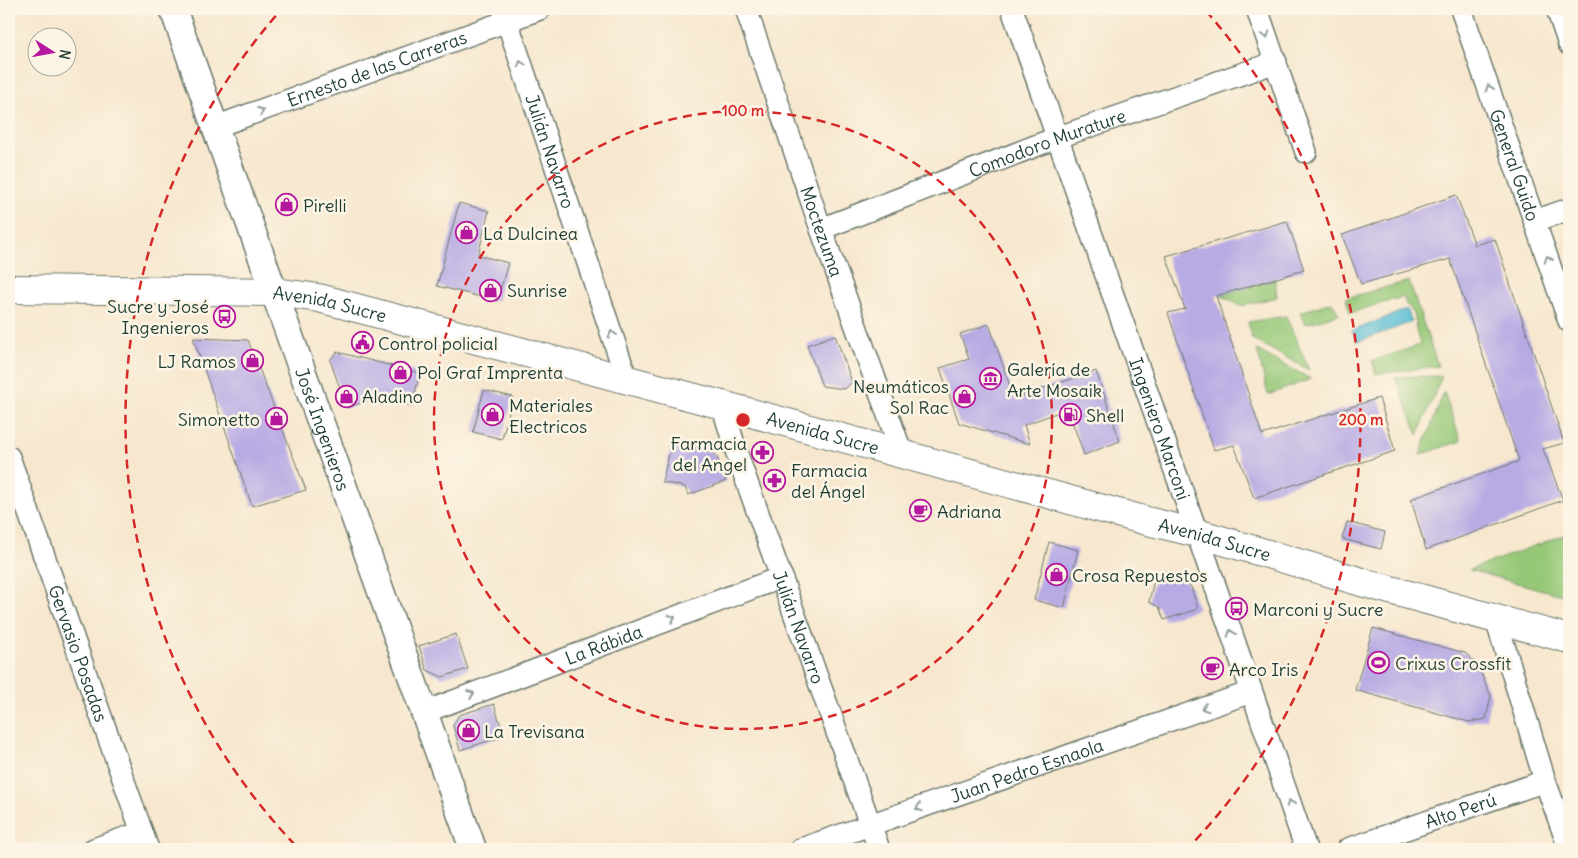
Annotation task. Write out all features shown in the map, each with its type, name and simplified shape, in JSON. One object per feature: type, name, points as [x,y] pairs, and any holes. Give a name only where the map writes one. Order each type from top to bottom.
[{"type":"main road","name":"Avenida Sucre","points":[[9,289],[275,292],[319,298],[1197,533],[1364,583],[1569,639]]},
{"type":"street","name":"José Ingenieros","points":[[173,9],[473,849]]},
{"type":"street","name":"Ernesto de las Carreras","points":[[215,127],[505,15],[540,9]]},
{"type":"street","name":"Moctezuma","points":[[746,9],[821,229],[902,454]]},
{"type":"street","name":"Ingeniero Marconi","points":[[1012,9],[1197,533],[1306,849]]},
{"type":"street","points":[[1257,9],[1306,152]]},
{"type":"street","name":"General Guido","points":[[1461,9],[1569,321]]},
{"type":"street","points":[[1557,9],[1569,44]]},
{"type":"street","name":"Julián Navarro","points":[[505,15],[627,380]]},
{"type":"street","name":"Comodoro Murature","points":[[821,229],[1056,138],[1276,62]]},
{"type":"street","points":[[1535,221],[1569,209]]},
{"type":"street","name":"Julián Navarro","points":[[722,405],[740,463],[879,849]]},
{"type":"street","name":"Gervasio Posadas","points":[[9,457],[145,841]]},
{"type":"street","name":"La Rábida","points":[[425,712],[782,577]]},
{"type":"street","points":[[1496,619],[1545,781],[1569,848]]},
{"type":"street","name":"Juan Pedro Esnaola","points":[[801,849],[1251,692]]},
{"type":"street","name":"Alto Perú","points":[[1348,849],[1545,781]]},
{"type":"street","points":[[94,849],[145,841]]},
{"type":"green space","points":[[1275,279],[1277,297],[1241,306],[1220,295]]},
{"type":"green space","points":[[1409,281],[1438,366],[1376,374],[1372,361],[1420,345],[1415,325],[1417,325],[1410,307],[1407,306],[1403,297],[1350,313],[1346,298]]},
{"type":"green space","points":[[1332,302],[1339,314],[1306,324],[1300,312]]},
{"type":"green space","points":[[1286,316],[1309,370],[1252,339],[1248,322]]},
{"type":"green space","points":[[1257,350],[1311,379],[1268,395]]},
{"type":"green space","points":[[1442,376],[1418,435],[1395,377]]},
{"type":"green space","points":[[1444,392],[1461,441],[1420,455]]},
{"type":"green space","points":[[1569,533],[1569,597],[1469,570]]},
{"type":"water","points":[[1407,309],[1412,322],[1357,342],[1352,331]]},
{"type":"building","points":[[1456,195],[1475,245],[1495,239],[1564,443],[1543,449],[1563,500],[1426,550],[1411,499],[1519,461],[1450,259],[1361,284],[1342,235]]},
{"type":"building","name":"La Dulcinea","points":[[459,203],[489,211],[478,255],[508,263],[497,301],[437,286]]},
{"type":"building","points":[[1287,221],[1304,270],[1216,296],[1262,435],[1379,398],[1395,451],[1254,498],[1234,445],[1214,450],[1168,313],[1185,309],[1166,256]]},
{"type":"building","points":[[989,324],[1014,398],[1096,371],[1120,441],[1084,455],[1070,415],[1056,413],[1024,425],[1030,444],[959,423],[940,368],[969,359],[960,334]]},
{"type":"building","points":[[835,335],[852,382],[845,389],[822,386],[807,345]]},
{"type":"building","points":[[193,338],[248,340],[306,490],[252,506]]},
{"type":"building","points":[[337,352],[420,373],[412,406],[378,397],[347,408],[330,360]]},
{"type":"building","name":"Materiales Electricos","points":[[484,390],[513,397],[502,439],[473,432]]},
{"type":"building","points":[[672,443],[710,451],[717,457],[726,481],[688,495],[685,487],[662,482]]},
{"type":"building","points":[[1347,522],[1385,532],[1381,549],[1342,539]]},
{"type":"building","name":"Crosa Repuestos","points":[[1049,542],[1078,550],[1064,608],[1034,600]]},
{"type":"building","points":[[1156,571],[1180,576],[1191,587],[1198,609],[1164,620],[1159,607],[1149,602]]},
{"type":"building","points":[[1373,628],[1465,653],[1477,664],[1491,696],[1486,719],[1469,722],[1355,690]]},
{"type":"building","points":[[456,634],[468,669],[442,677],[427,670],[419,646]]},
{"type":"building","points":[[494,704],[504,736],[460,750],[453,725],[459,715]]},
{"type":"place","name":"Pirelli","points":[[287,205]]},
{"type":"place","name":"La Dulcinea","points":[[467,233]]},
{"type":"place","name":"Sunrise","points":[[491,290]]},
{"type":"place","name":"Sucre y José Ingenieros","points":[[225,316]]},
{"type":"place","name":"Control policial","points":[[362,343]]},
{"type":"place","name":"LJ Ramos","points":[[252,361]]},
{"type":"place","name":"Pol Graf Imprenta","points":[[401,372]]},
{"type":"place","name":"Galería de Arte Mosaik","points":[[991,379]]},
{"type":"place","name":"Aladino","points":[[346,396]]},
{"type":"place","name":"Neumáticos Sol Rac","points":[[965,396]]},
{"type":"place","name":"Materiales Electricos","points":[[493,415]]},
{"type":"place","name":"Shell","points":[[1070,415]]},
{"type":"place","name":"Simonetto","points":[[276,419]]},
{"type":"place","name":"Farmacia del Angel","points":[[763,453]]},
{"type":"place","name":"Farmacia del Ángel","points":[[775,480]]},
{"type":"place","name":"Adriana","points":[[921,511]]},
{"type":"place","name":"Crosa Repuestos","points":[[1056,575]]},
{"type":"place","name":"Marconi y Sucre","points":[[1237,609]]},
{"type":"place","name":"Crixus Crossfit","points":[[1379,663]]},
{"type":"place","name":"Arco Iris","points":[[1213,669]]},
{"type":"place","name":"La Trevisana","points":[[468,731]]}]
